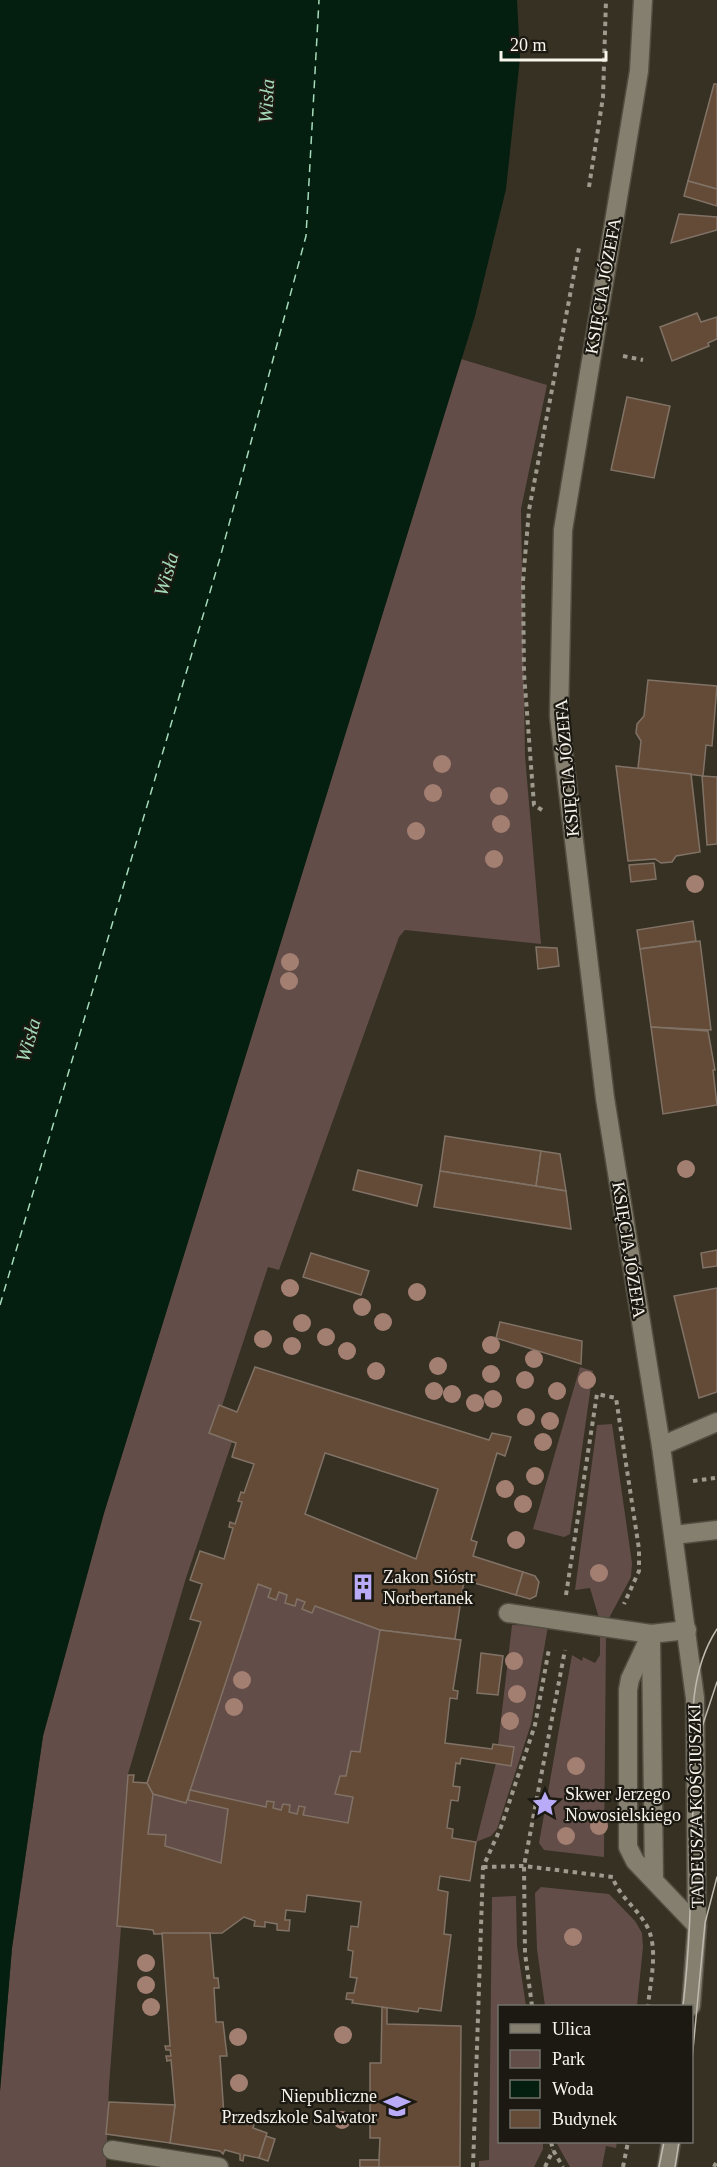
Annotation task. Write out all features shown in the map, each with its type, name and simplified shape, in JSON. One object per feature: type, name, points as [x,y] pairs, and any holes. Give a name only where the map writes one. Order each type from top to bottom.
[{"type":"street","name":"KSIĘCIA JÓZEFA","points":[[643,0],[639,70],[563,530],[560,716],[605,1098],[674,1535]]},
{"type":"street","points":[[661,1446],[717,1422]]},
{"type":"street","points":[[674,1535],[717,1530]]},
{"type":"street","name":"TADEUSZA KOŚCIUSZKI","points":[[674,1535],[695,1698],[698,1798],[697,1926],[691,2005]]},
{"type":"street","points":[[508,1613],[562,1619],[651,1634],[687,1630]]},
{"type":"street","points":[[651,1634],[654,1879]]},
{"type":"street","points":[[651,1634],[628,1690],[628,1847],[636,1861],[697,1926]]},
{"type":"street","points":[[667,2167],[671,2143]]},
{"type":"street","points":[[111,2150],[219,2167]]},
{"type":"path","points":[[623,356],[643,360]]},
{"type":"path","points":[[562,1619],[597,1394]]},
{"type":"path","points":[[692,1481],[715,1478]]},
{"type":"path","points":[[473,2167],[483,1867],[501,1827],[535,1725],[549,1649],[566,1650],[524,1866],[525,1953],[532,2005]]},
{"type":"path","points":[[483,1867],[524,1866],[614,1877]]},
{"type":"path","points":[[551,2143],[563,2167]]},
{"type":"path","points":[[623,2167],[628,2143]]},
{"type":"path","points":[[545,2167],[553,2150]]},
{"type":"path","points":[[715,2167],[717,2161]]},
{"type":"green space","points":[[461,359],[547,385],[521,509],[525,756],[541,944],[405,930],[399,937],[279,1270],[268,1267],[222,1406],[219,1405],[209,1433],[232,1442],[186,1578],[128,1774],[117,1926],[121,1927],[109,2086],[106,2167],[0,2167],[0,2091],[12,1948],[43,1736],[104,1513]]},
{"type":"green space","points":[[580,1367],[593,1371],[570,1534],[564,1537],[533,1529]]},
{"type":"green space","points":[[612,1424],[632,1563],[631,1577],[608,1620],[599,1618],[590,1588],[575,1590],[597,1425]]},
{"type":"green space","points":[[258,1584],[271,1589],[268,1597],[275,1600],[279,1592],[287,1595],[286,1603],[295,1606],[297,1599],[305,1602],[303,1609],[312,1613],[315,1606],[380,1630],[360,1752],[351,1751],[346,1776],[340,1776],[336,1793],[353,1797],[348,1823],[303,1815],[305,1807],[297,1814],[289,1812],[290,1805],[283,1804],[281,1810],[273,1808],[274,1802],[266,1807],[190,1790]]},
{"type":"green space","points":[[512,1625],[548,1626],[531,1724],[497,1829],[491,1836],[476,1842],[496,1763],[510,1766],[514,1747],[498,1745]]},
{"type":"green space","points":[[600,1634],[606,1635],[604,1857],[544,1850],[539,1843],[572,1655],[582,1661],[583,1657],[595,1663],[600,1655]]},
{"type":"green space","points":[[153,1794],[186,1803],[188,1800],[228,1809],[221,1863],[165,1846],[166,1835],[148,1834]]},
{"type":"green space","points":[[541,1887],[609,1894],[635,1921],[642,1933],[643,1947],[637,2005],[545,2005],[537,1949],[535,1893]]},
{"type":"green space","points":[[516,1896],[517,1946],[526,2005],[498,2005],[498,2143],[543,2143],[543,2149],[534,2167],[479,2167],[479,2161],[489,2160],[492,1897]]},
{"type":"green space","points":[[557,2143],[617,2143],[616,2148],[606,2146],[602,2167],[570,2167]]},
{"type":"water","name":"Wisła","points":[[0,0],[517,0],[520,58],[506,189],[475,316],[104,1513],[43,1736],[12,1948],[0,2091]]},
{"type":"building","points":[[714,84],[717,84],[717,189],[688,181]]},
{"type":"building","points":[[688,181],[717,189],[717,206],[684,196]]},
{"type":"building","points":[[679,214],[717,217],[717,230],[671,243]]},
{"type":"building","points":[[697,313],[701,322],[717,317],[717,339],[708,343],[709,346],[672,361],[660,327]]},
{"type":"building","points":[[627,397],[670,406],[654,478],[611,470]]},
{"type":"building","points":[[648,680],[717,686],[712,746],[706,745],[703,776],[638,768],[641,741],[636,733],[637,724],[644,716]]},
{"type":"building","points":[[616,766],[691,774],[700,852],[676,856],[672,862],[661,863],[655,859],[628,861]]},
{"type":"building","points":[[702,776],[717,777],[717,844],[707,845]]},
{"type":"building","points":[[654,863],[656,879],[631,882],[629,865]]},
{"type":"building","points":[[693,921],[696,941],[640,949],[637,930]]},
{"type":"building","points":[[700,941],[711,1030],[651,1027],[640,949]]},
{"type":"building","points":[[536,947],[557,948],[559,966],[538,969]]},
{"type":"building","points":[[651,1027],[708,1031],[715,1070],[713,1070],[717,1105],[663,1114]]},
{"type":"building","points":[[445,1136],[541,1151],[536,1186],[440,1171]]},
{"type":"building","points":[[541,1151],[560,1154],[566,1191],[536,1186]]},
{"type":"building","points":[[358,1170],[422,1185],[417,1206],[353,1190]]},
{"type":"building","points":[[440,1171],[566,1191],[571,1229],[434,1207]]},
{"type":"building","points":[[717,1250],[717,1266],[703,1268],[701,1253]]},
{"type":"building","points":[[311,1253],[369,1271],[361,1295],[303,1277]]},
{"type":"building","points":[[717,1288],[717,1392],[699,1398],[674,1296]]},
{"type":"building","points":[[500,1322],[582,1341],[581,1364],[496,1338]]},
{"type":"building","name":"Zakon Sióstr Norbertanek","points":[[255,1367],[489,1440],[492,1433],[511,1437],[505,1456],[497,1453],[471,1540],[477,1542],[473,1556],[523,1572],[516,1595],[464,1580],[455,1639],[380,1630],[315,1606],[312,1613],[302,1609],[305,1602],[297,1599],[295,1606],[285,1603],[287,1595],[279,1592],[276,1600],[268,1597],[271,1589],[258,1584],[186,1803],[153,1794],[147,1783],[201,1622],[190,1619],[202,1584],[190,1580],[200,1551],[224,1559],[233,1528],[229,1527],[230,1522],[235,1524],[242,1502],[238,1501],[241,1492],[244,1493],[254,1464],[232,1457],[236,1443],[209,1433],[219,1405],[237,1412]],"holes":[[[325,1453],[438,1489],[416,1559],[305,1514]]]},
{"type":"building","points":[[523,1572],[535,1576],[539,1582],[536,1596],[530,1599],[516,1595]]},
{"type":"building","points":[[380,1630],[461,1640],[453,1690],[458,1691],[457,1699],[450,1698],[445,1743],[492,1749],[493,1744],[514,1747],[511,1766],[461,1758],[460,1764],[456,1763],[453,1786],[460,1787],[458,1801],[451,1800],[447,1828],[453,1829],[452,1838],[476,1842],[470,1881],[440,1876],[438,1890],[448,1892],[444,1934],[451,1935],[441,2011],[419,2008],[418,2012],[352,2003],[353,2000],[346,1999],[347,1993],[354,1993],[357,1978],[350,1977],[353,1951],[348,1950],[351,1926],[358,1927],[361,1902],[307,1895],[305,1912],[286,1910],[285,1920],[290,1920],[289,1931],[277,1930],[277,1924],[265,1922],[265,1927],[254,1926],[255,1921],[244,1917],[222,1933],[154,1934],[153,1930],[117,1926],[128,1775],[134,1775],[133,1782],[147,1783],[153,1794],[148,1834],[166,1835],[165,1846],[221,1863],[228,1809],[188,1800],[190,1790],[266,1807],[267,1801],[274,1802],[273,1808],[281,1810],[283,1804],[290,1805],[289,1812],[297,1814],[299,1806],[305,1807],[303,1815],[348,1823],[353,1797],[335,1794],[340,1776],[346,1776],[351,1751],[360,1752]]},
{"type":"building","points":[[481,1653],[503,1656],[498,1695],[477,1693]]},
{"type":"building","points":[[162,1933],[210,1933],[214,1978],[218,1978],[219,1988],[214,1988],[216,2022],[223,2022],[227,2056],[220,2056],[224,2116],[254,2124],[253,2128],[267,2133],[259,2158],[244,2155],[243,2161],[240,2160],[240,2154],[225,2150],[223,2154],[220,2151],[170,2143],[175,2105],[171,2060],[167,2061],[166,2056],[171,2056],[170,2050],[166,2050],[165,2046],[170,2046]]},
{"type":"building","points":[[382,2007],[387,2008],[387,2024],[461,2026],[460,2167],[360,2167],[360,2160],[379,2160],[380,2138],[370,2138],[370,2063],[381,2063]]},
{"type":"building","points":[[109,2102],[175,2105],[170,2143],[106,2134]]},
{"type":"building","points":[[266,2136],[275,2139],[268,2161],[259,2158]]},
{"type":"building","points":[[360,2160],[379,2160],[379,2167],[360,2167]]},
{"type":"ferry route","points":[[0,1305],[220,558],[306,236],[319,0]]},
{"type":"tram line","points":[[683,2005],[690,1906],[693,1806],[692,1738],[695,1692],[706,1649],[717,1629]]},
{"type":"tram line","points":[[697,1742],[717,1682]]},
{"type":"tram line","points":[[693,2049],[705,1923],[717,1877]]},
{"type":"tram line","points":[[659,2167],[664,2143]]},
{"type":"tram line","points":[[675,2167],[679,2143]]},
{"type":"place","name":"Zakon Sióstr Norbertanek","points":[[363,1587]]},
{"type":"place","name":"Skwer Jerzego Nowosielskiego","points":[[545,1804]]},
{"type":"place","name":"Niepubliczne Przedszkole Salwator","points":[[397,2106]]}]
